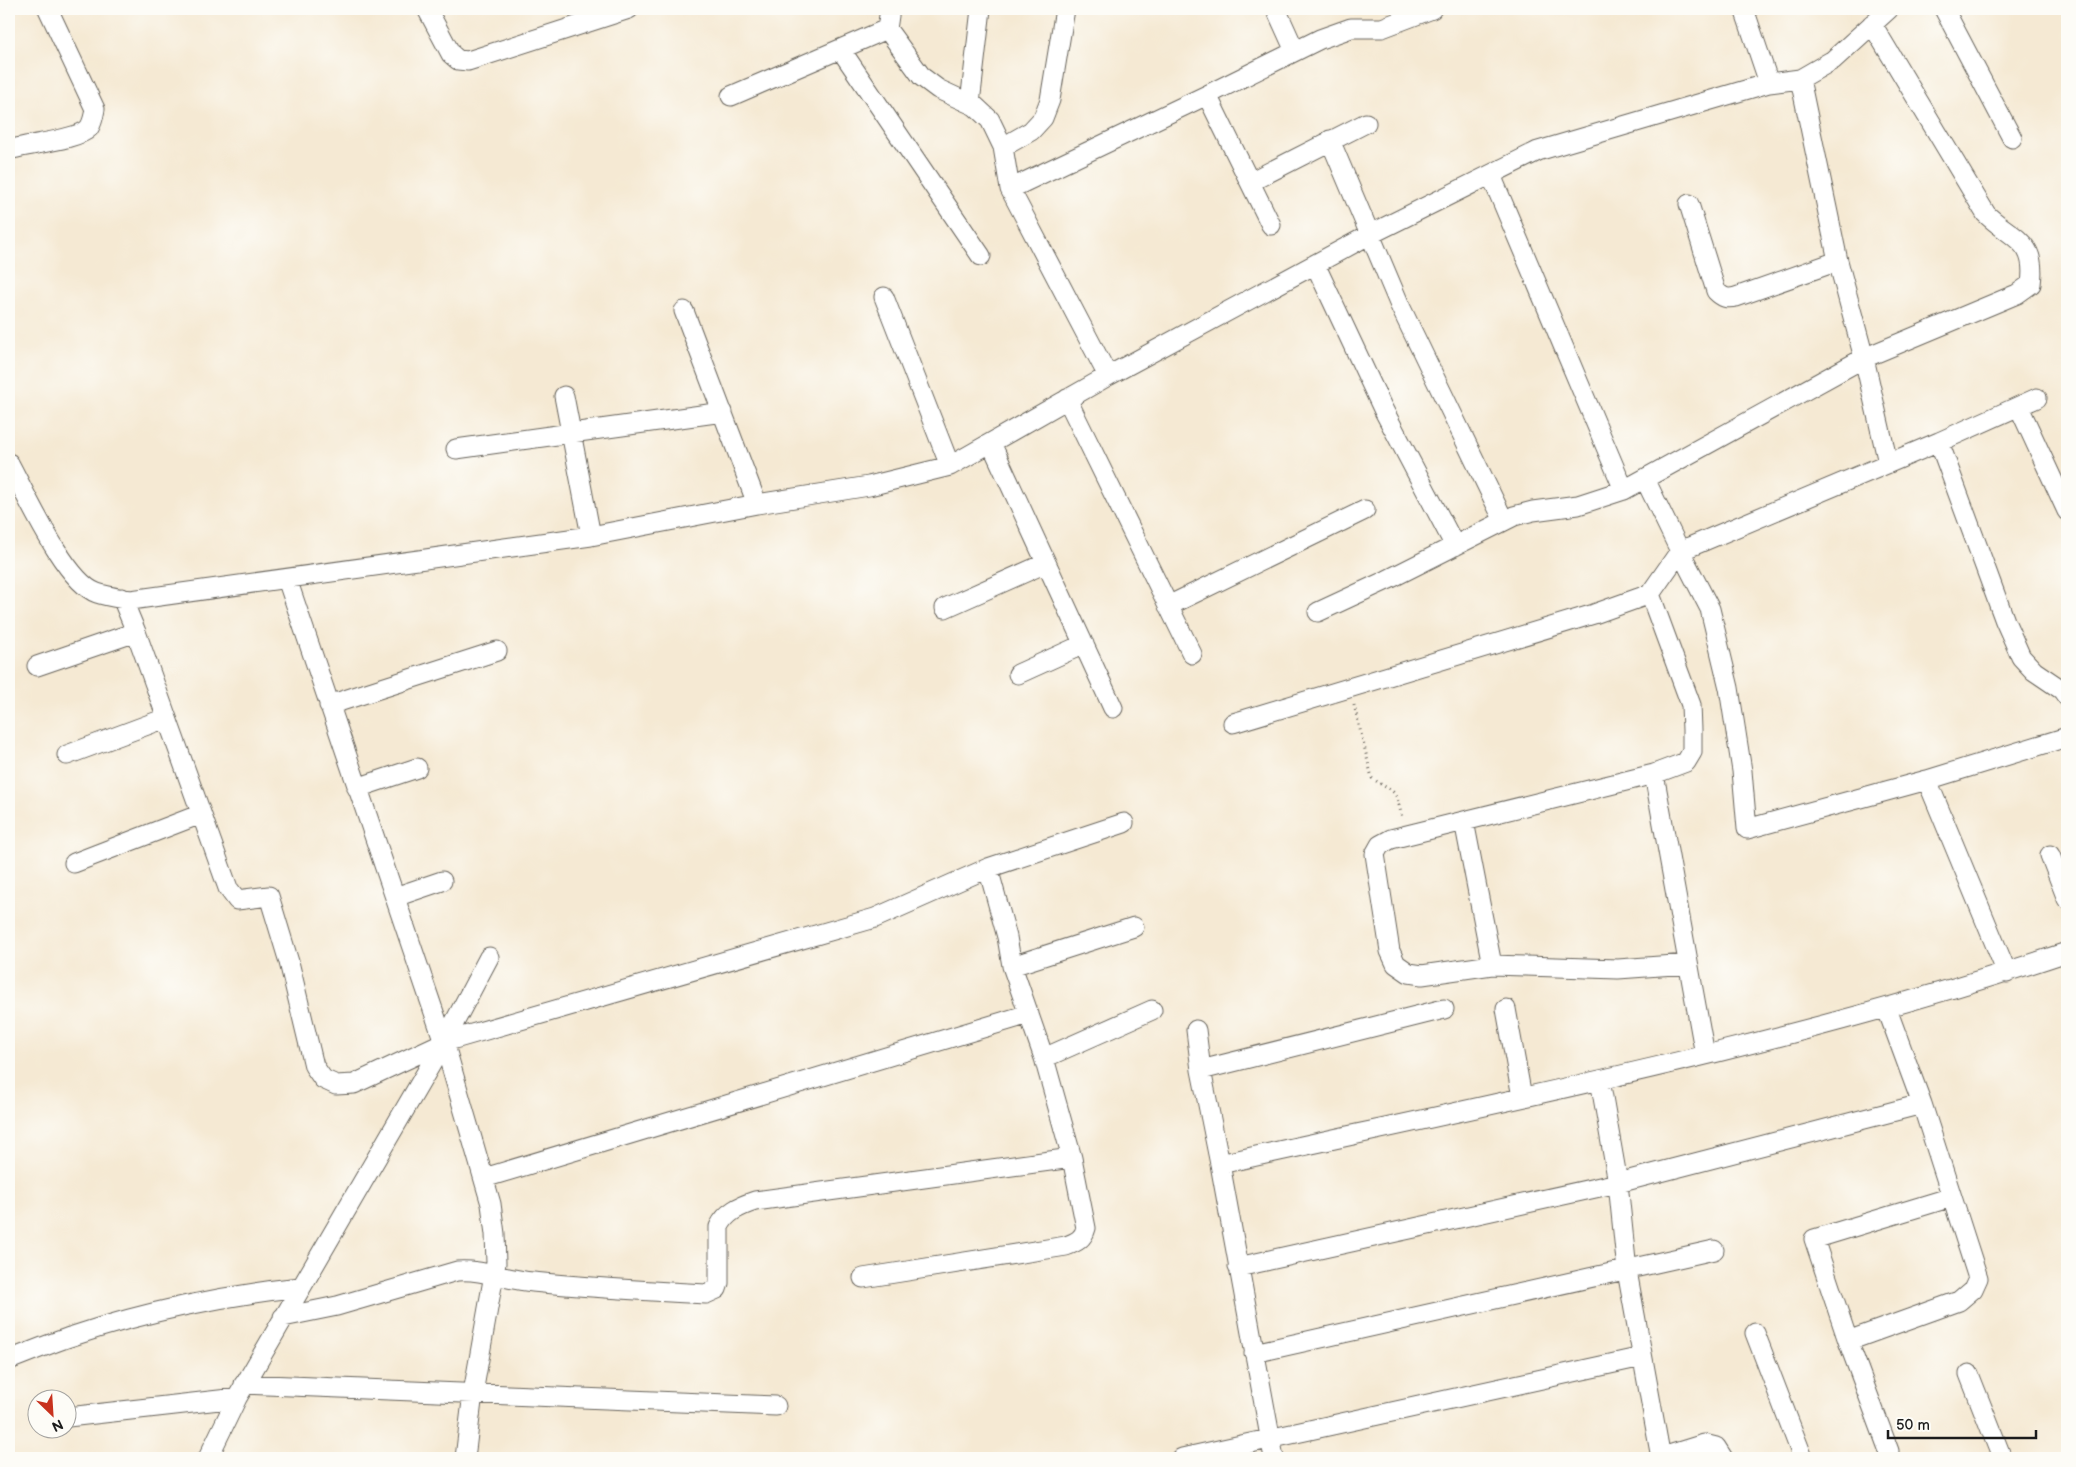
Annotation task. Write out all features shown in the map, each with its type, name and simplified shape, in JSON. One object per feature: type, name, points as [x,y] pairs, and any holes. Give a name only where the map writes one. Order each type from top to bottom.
[{"type":"street","points":[[9,150],[78,135],[88,128],[93,120],[95,109],[48,9]]},
{"type":"street","points":[[427,9],[451,54],[458,60],[468,61],[605,15],[629,9]]},
{"type":"street","points":[[890,9],[888,29],[922,77],[938,89],[976,106],[990,120],[1003,147],[1010,190],[1108,376]]},
{"type":"street","points":[[970,103],[981,9]]},
{"type":"street","points":[[1003,147],[1031,131],[1043,118],[1050,100],[1065,9]]},
{"type":"street","points":[[1276,9],[1295,51]]},
{"type":"street","points":[[1010,190],[1320,39],[1351,28],[1382,28],[1432,9]]},
{"type":"street","points":[[1744,9],[1768,83]]},
{"type":"street","points":[[9,463],[55,547],[74,575],[96,593],[131,600],[590,536],[757,504],[869,486],[950,466],[1108,376],[1369,235],[1538,151],[1768,83],[1800,79],[1833,60],[1888,9]]},
{"type":"street","points":[[1944,9],[2012,138]]},
{"type":"street","points":[[1318,612],[1504,521],[1533,511],[1578,505],[1624,490],[1864,358],[2017,294],[2031,284],[2033,266],[2025,244],[2000,228],[1986,214],[1872,24]]},
{"type":"street","points":[[731,96],[888,29]]},
{"type":"street","points":[[841,50],[981,256]]},
{"type":"street","points":[[1800,79],[1838,261],[1864,358],[1888,463]]},
{"type":"street","points":[[1208,95],[1271,225]]},
{"type":"street","points":[[1250,182],[1366,123]]},
{"type":"street","points":[[1330,140],[1401,308],[1504,521]]},
{"type":"street","points":[[1491,174],[1624,490]]},
{"type":"street","points":[[1689,204],[1716,291],[1722,297],[1728,299],[1736,298],[1838,261]]},
{"type":"street","points":[[1315,264],[1382,408],[1455,546]]},
{"type":"street","points":[[884,297],[950,466]]},
{"type":"street","points":[[684,311],[757,504]]},
{"type":"street","points":[[564,396],[590,536]]},
{"type":"street","points":[[1233,723],[1594,614],[1650,594],[1680,551],[2037,398]]},
{"type":"street","points":[[1067,399],[1192,654]]},
{"type":"street","points":[[2019,407],[2067,511]]},
{"type":"street","points":[[456,450],[723,412]]},
{"type":"street","points":[[1938,442],[2005,621],[2021,657],[2034,671],[2062,690],[2067,697]]},
{"type":"street","points":[[991,443],[1114,708]]},
{"type":"street","points":[[1645,479],[1710,609],[1729,688],[1742,771],[1747,828],[1927,780],[2067,737]]},
{"type":"street","points":[[1168,606],[1365,510]]},
{"type":"street","points":[[945,608],[1046,562]]},
{"type":"street","points":[[287,579],[444,1042],[484,1178],[495,1234],[496,1263],[473,1393],[465,1458]]},
{"type":"street","points":[[1650,594],[1691,705],[1692,752],[1686,762],[1654,774],[1391,839],[1380,845],[1375,854],[1390,951],[1396,964],[1409,973],[1422,975],[1492,965],[1618,969],[1688,964]]},
{"type":"street","points":[[122,598],[228,888],[237,900],[269,896],[289,962],[314,1066],[323,1079],[336,1085],[354,1084],[444,1042],[875,918],[988,868],[1124,823]]},
{"type":"street","points":[[37,666],[136,632]]},
{"type":"street","points":[[1018,674],[1084,644]]},
{"type":"street","points":[[329,705],[497,651]]},
{"type":"street","points":[[67,755],[166,718]]},
{"type":"street","points":[[357,788],[418,768]]},
{"type":"street","points":[[1654,774],[1705,1055]]},
{"type":"street","points":[[1927,780],[2007,973]]},
{"type":"street","points":[[74,863],[201,814]]},
{"type":"street","points":[[1464,822],[1492,965]]},
{"type":"street","points":[[2050,855],[2067,899]]},
{"type":"street","points":[[863,1278],[1066,1246],[1084,1236],[1086,1228],[1072,1158],[1044,1058],[1012,966],[1007,937],[988,868]]},
{"type":"street","points":[[395,897],[442,882]]},
{"type":"street","points":[[1012,966],[1134,927]]},
{"type":"street","points":[[1220,1164],[1705,1055],[1887,1009],[2007,973],[2067,952]]},
{"type":"street","points":[[208,1458],[240,1391],[444,1042],[489,957]]},
{"type":"street","points":[[1201,1070],[1444,1009]]},
{"type":"street","points":[[1506,1009],[1522,1097]]},
{"type":"street","points":[[1848,1341],[1959,1301],[1972,1289],[1978,1278],[1922,1104],[1887,1009]]},
{"type":"street","points":[[1044,1058],[1152,1010]]},
{"type":"street","points":[[484,1178],[1029,1014]]},
{"type":"street","points":[[1196,1030],[1201,1070],[1274,1458]]},
{"type":"street","points":[[1600,1080],[1618,1183],[1627,1271],[1660,1458],[1704,1444],[1716,1447],[1723,1458]]},
{"type":"street","points":[[1238,1267],[1618,1183],[1922,1104]]},
{"type":"street","points":[[283,1317],[336,1306],[457,1271],[469,1270],[529,1282],[614,1290],[706,1294],[717,1289],[719,1283],[719,1227],[722,1220],[743,1205],[756,1201],[1072,1158]]},
{"type":"street","points":[[1889,1451],[1848,1341],[1814,1239],[1952,1198]]},
{"type":"street","points":[[1254,1353],[1714,1250]]},
{"type":"street","points":[[9,1360],[73,1336],[125,1321],[225,1298],[300,1287]]},
{"type":"street","points":[[1755,1333],[1803,1458]]},
{"type":"street","points":[[1182,1458],[1642,1358]]},
{"type":"street","points":[[1970,1374],[2002,1458]]},
{"type":"street","points":[[78,1415],[240,1391],[473,1393],[776,1406]]},
{"type":"path","points":[[1350,688],[1372,778],[1392,789],[1397,795],[1405,835]]}]
